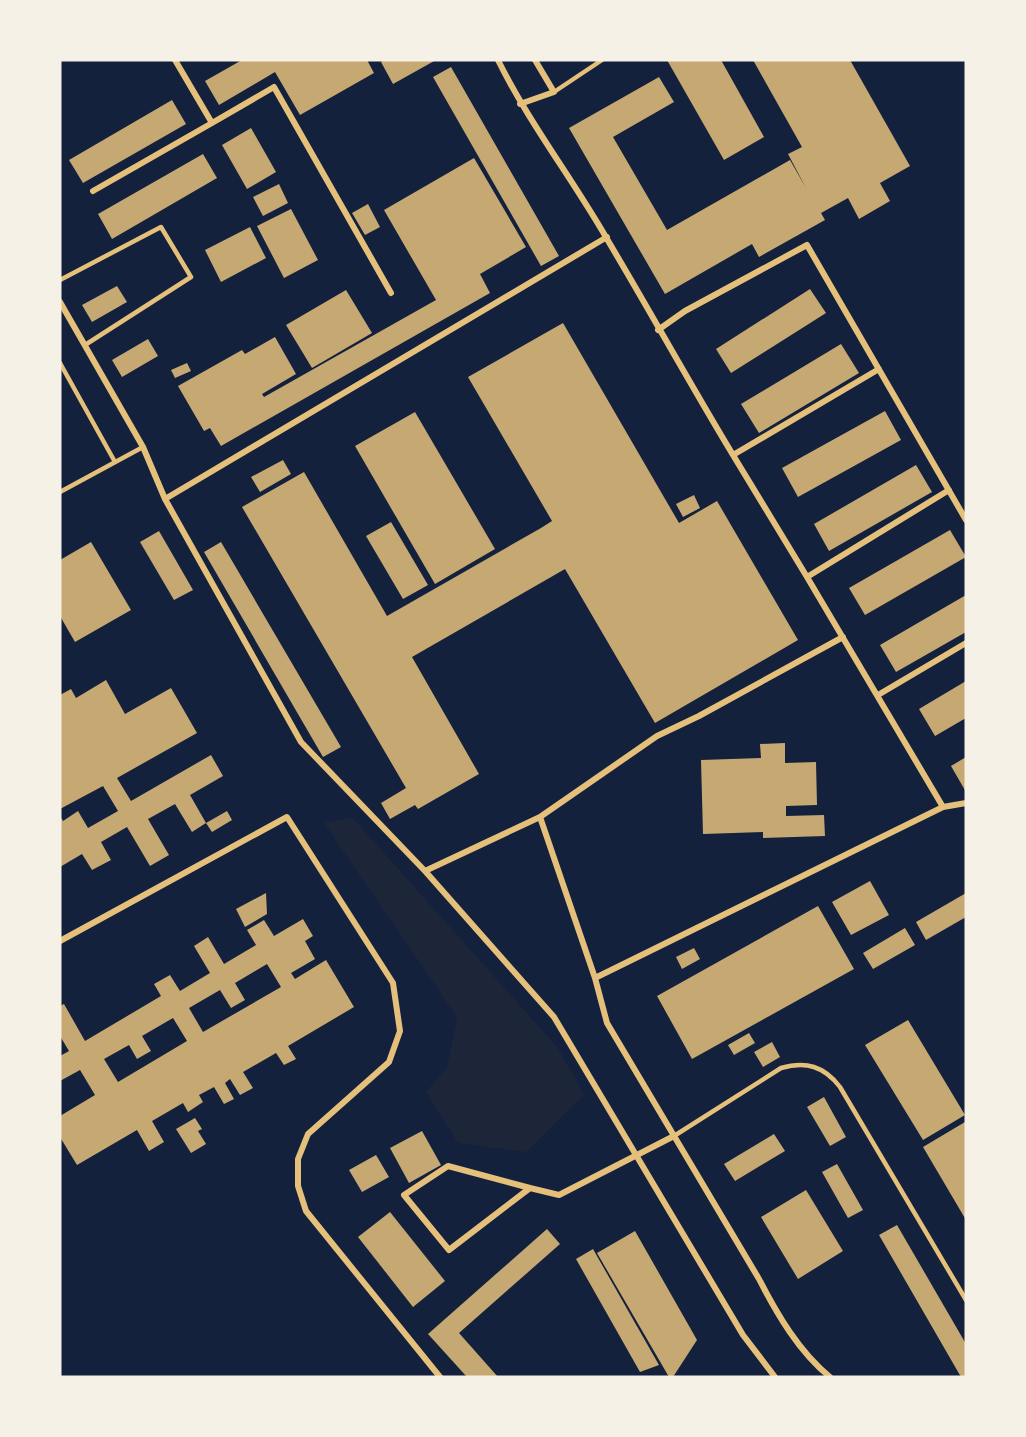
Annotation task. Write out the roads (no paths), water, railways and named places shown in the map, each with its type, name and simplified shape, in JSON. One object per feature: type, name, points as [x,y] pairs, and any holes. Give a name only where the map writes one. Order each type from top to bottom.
[{"type":"street","points":[[175,60],[212,123]]},
{"type":"street","points":[[498,60],[520,104],[607,237],[658,330],[943,807]]},
{"type":"street","points":[[520,104],[554,92],[535,60]]},
{"type":"street","points":[[93,191],[274,87],[391,293]]},
{"type":"street","points":[[165,499],[607,237]]},
{"type":"street","points":[[658,330],[685,311],[807,245],[966,520]]},
{"type":"street","points":[[60,302],[63,314],[85,345],[144,447],[165,499],[301,742],[425,871],[554,1017],[742,1335],[775,1377]]},
{"type":"street","points":[[733,455],[879,369]]},
{"type":"street","points":[[807,578],[949,490]]},
{"type":"street","points":[[425,871],[540,817],[657,736],[699,716],[843,637]]},
{"type":"street","points":[[878,695],[966,644]]},
{"type":"street","points":[[595,978],[943,807],[966,803]]},
{"type":"street","points":[[60,941],[287,817],[393,983],[400,1031],[388,1062],[308,1134],[298,1159],[298,1186],[306,1211],[440,1377]]},
{"type":"street","points":[[540,817],[595,978],[607,1023],[779,1316],[821,1370],[830,1377]]},
{"type":"street","points":[[530,1188],[449,1250],[404,1195],[448,1166],[559,1195],[674,1136]]},
{"type":"lane","points":[[554,92],[602,60]]},
{"type":"lane","points":[[60,280],[161,227],[190,278],[85,345]]},
{"type":"lane","points":[[60,363],[115,462]]},
{"type":"lane","points":[[60,492],[144,447]]},
{"type":"lane","points":[[674,1136],[781,1068],[795,1064],[821,1068],[832,1076],[840,1087],[966,1300]]}]
